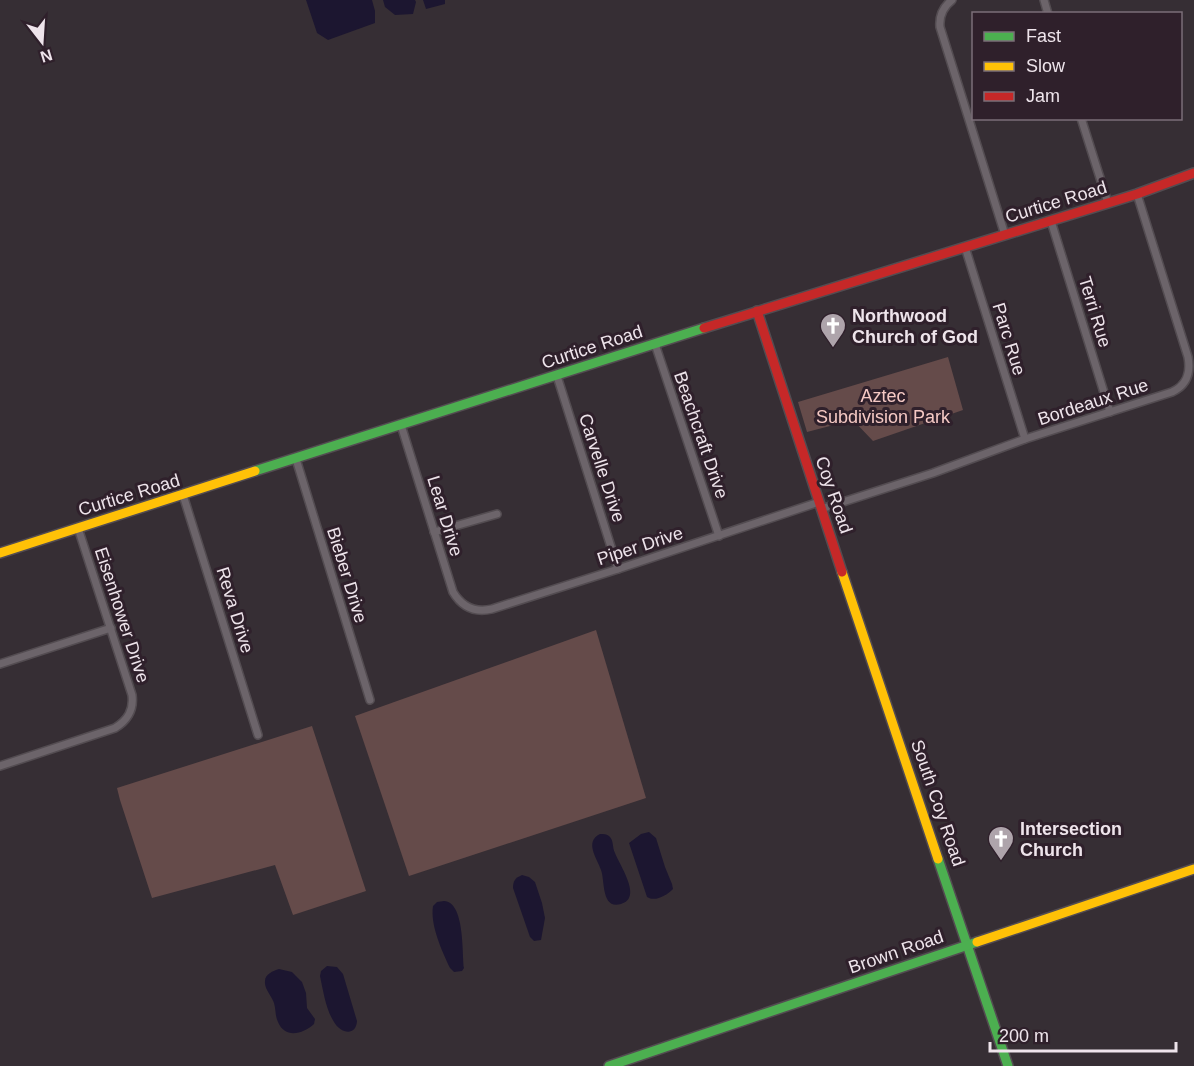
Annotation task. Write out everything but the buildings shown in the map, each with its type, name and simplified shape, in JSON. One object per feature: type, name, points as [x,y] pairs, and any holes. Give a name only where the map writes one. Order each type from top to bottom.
[{"type":"street","points":[[952,0],[941,13],[940,27],[1005,235]]},
{"type":"street","points":[[1082,120],[1108,203]]},
{"type":"street","name":"Curtice Road","points":[[0,553],[757,311],[1137,194],[1194,173]]},
{"type":"street","name":"Bordeaux Rue","points":[[820,506],[933,473],[1178,389],[1184,384],[1190,370],[1188,357],[1137,194]]},
{"type":"street","name":"Terri Rue","points":[[1051,221],[1110,412]]},
{"type":"street","name":"Parc Rue","points":[[965,248],[1025,440]]},
{"type":"street","name":"Coy Road","points":[[757,311],[836,551]]},
{"type":"street","name":"Beachcraft Drive","points":[[654,344],[719,536]]},
{"type":"street","name":"Carvelle Drive","points":[[557,376],[618,569]]},
{"type":"street","name":"Lear Drive","points":[[401,425],[453,592],[470,609]]},
{"type":"street","name":"Bieber Drive","points":[[296,459],[370,700]]},
{"type":"street","name":"Reva Drive","points":[[183,495],[258,735]]},
{"type":"street","name":"Piper Drive","points":[[470,609],[487,610],[820,506]]},
{"type":"street","points":[[434,532],[497,513]]},
{"type":"street","name":"Eisenhower Drive","points":[[0,765],[111,730],[126,720],[132,706],[132,695],[78,528]]},
{"type":"street","name":"South Coy Road","points":[[836,551],[1008,1066]]},
{"type":"street","points":[[0,664],[111,628]]},
{"type":"street","name":"Brown Road","points":[[609,1066],[1194,869]]},
{"type":"green space","name":"Aztec Subdivision Park","points":[[948,357],[963,410],[873,441],[853,420],[807,432],[798,402]]},
{"type":"green space","points":[[596,630],[646,798],[409,876],[355,716]]},
{"type":"green space","points":[[312,726],[366,891],[293,915],[275,865],[152,898],[117,788]]},
{"type":"shaded area","points":[[306,0],[372,0],[375,23],[328,40],[317,33]]},
{"type":"shaded area","points":[[383,0],[415,0],[413,14],[395,15],[385,7]]},
{"type":"shaded area","points":[[423,0],[445,0],[445,4],[426,9]]},
{"type":"shaded area","points":[[649,832],[656,838],[673,889],[657,899],[647,897],[629,843],[641,834]]},
{"type":"shaded area","points":[[606,834],[611,838],[628,881],[630,895],[627,901],[621,904],[610,903],[605,893],[601,870],[592,846],[595,837]]},
{"type":"shaded area","points":[[522,875],[535,882],[542,903],[545,918],[541,940],[534,941],[530,937],[513,888],[515,880]]},
{"type":"shaded area","points":[[444,901],[456,910],[459,919],[464,968],[462,971],[454,972],[450,968],[435,929],[433,906],[437,902]]},
{"type":"shaded area","points":[[327,966],[337,967],[343,974],[357,1021],[351,1031],[340,1029],[329,1012],[320,976],[321,971]]},
{"type":"shaded area","points":[[279,969],[292,972],[302,982],[306,993],[307,1008],[315,1019],[314,1024],[300,1032],[290,1033],[281,1027],[277,1020],[274,1003],[266,987],[266,976]]},
{"type":"traffic: fast","points":[[255,471],[704,328]]},
{"type":"traffic: fast","points":[[938,859],[1008,1066]]},
{"type":"traffic: fast","points":[[609,1066],[977,942]]},
{"type":"traffic: slow","points":[[0,553],[255,471]]},
{"type":"traffic: slow","points":[[842,572],[938,859]]},
{"type":"traffic: slow","points":[[977,942],[1194,869]]},
{"type":"traffic: jam","points":[[704,328],[1137,194],[1194,173]]},
{"type":"traffic: jam","points":[[757,311],[842,572]]},
{"type":"place","name":"Northwood Church of God","points":[[833,349]]},
{"type":"place","name":"Intersection Church","points":[[1001,862]]}]
